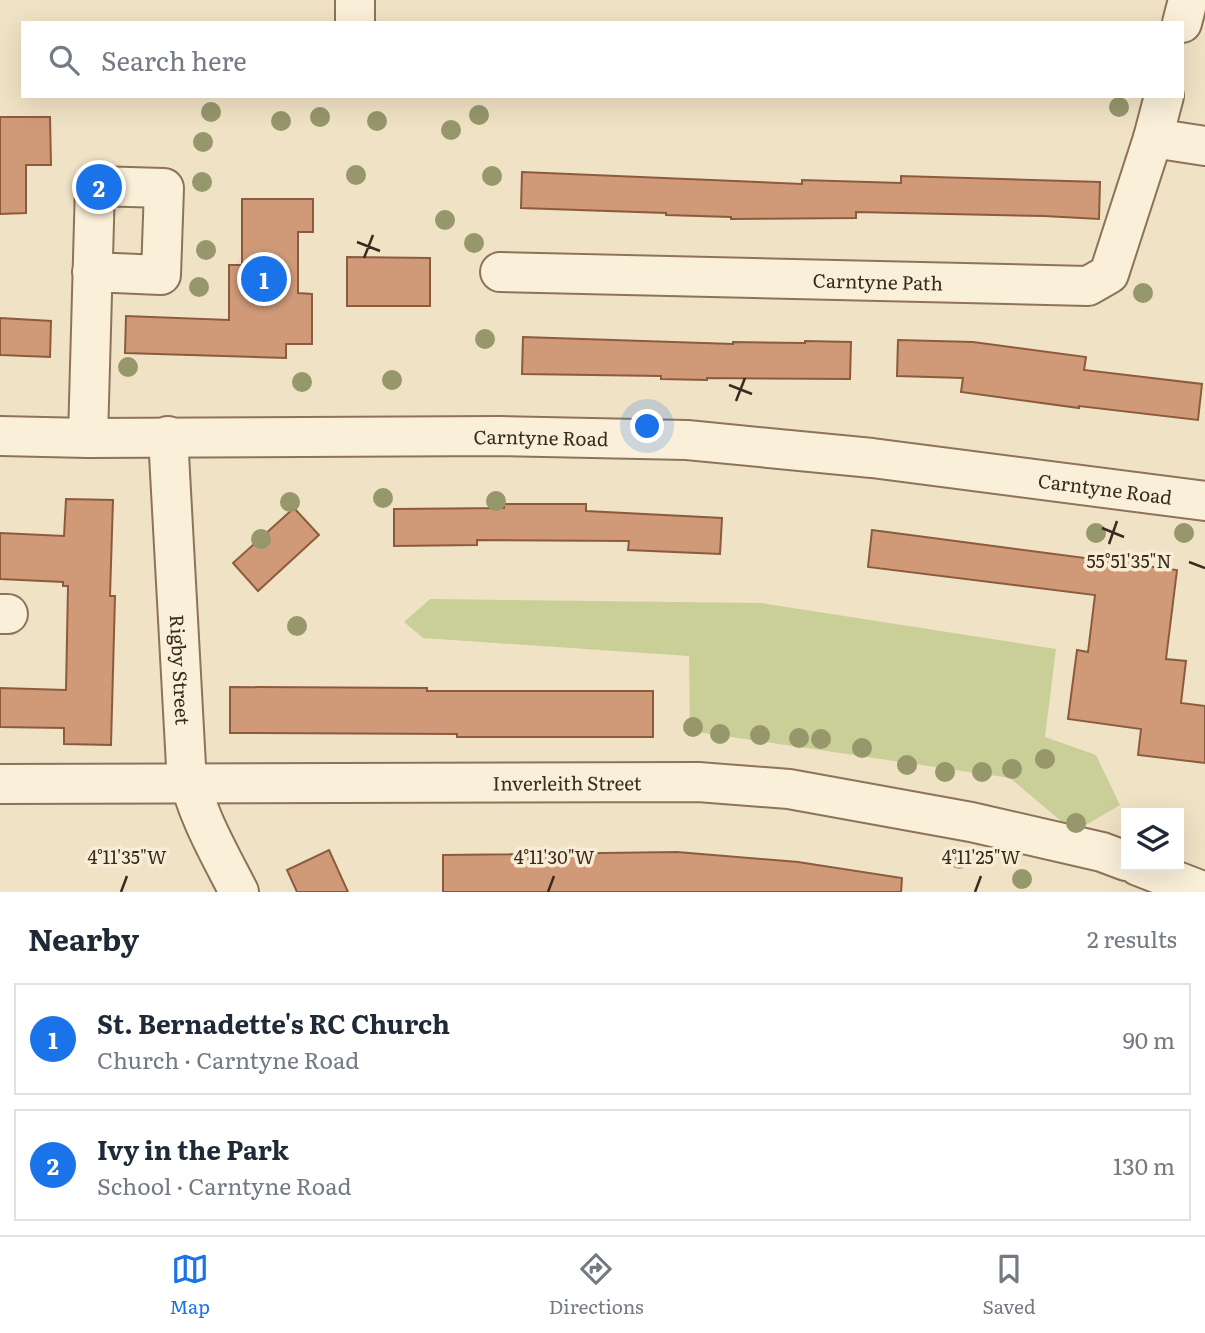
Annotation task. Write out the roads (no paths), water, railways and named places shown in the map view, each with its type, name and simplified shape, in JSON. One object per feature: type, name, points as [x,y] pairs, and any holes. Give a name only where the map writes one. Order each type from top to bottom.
[{"type":"street","points":[[355,0],[355,21]]},
{"type":"street","points":[[1183,21],[1188,0]]},
{"type":"street","name":"Carntyne Path","points":[[500,272],[1088,286],[1109,274],[1163,98]]},
{"type":"street","points":[[1153,138],[1205,146]]},
{"type":"street","points":[[88,438],[92,272]]},
{"type":"street","name":"Carntyne Road","points":[[0,436],[500,436],[687,440],[872,458],[1205,500]]},
{"type":"street","name":"Rigby Street","points":[[168,436],[184,744],[189,783],[204,824],[239,892]]},
{"type":"street","name":"Inverleith Street","points":[[0,784],[685,782],[789,789],[971,822],[1102,852],[1121,859]]},
{"type":"street","points":[[1151,871],[1205,892]]},
{"type":"place","name":"Ivy in the Park","points":[[99,187]]},
{"type":"place","name":"St. Bernadette's RC Church","points":[[264,279]]}]
